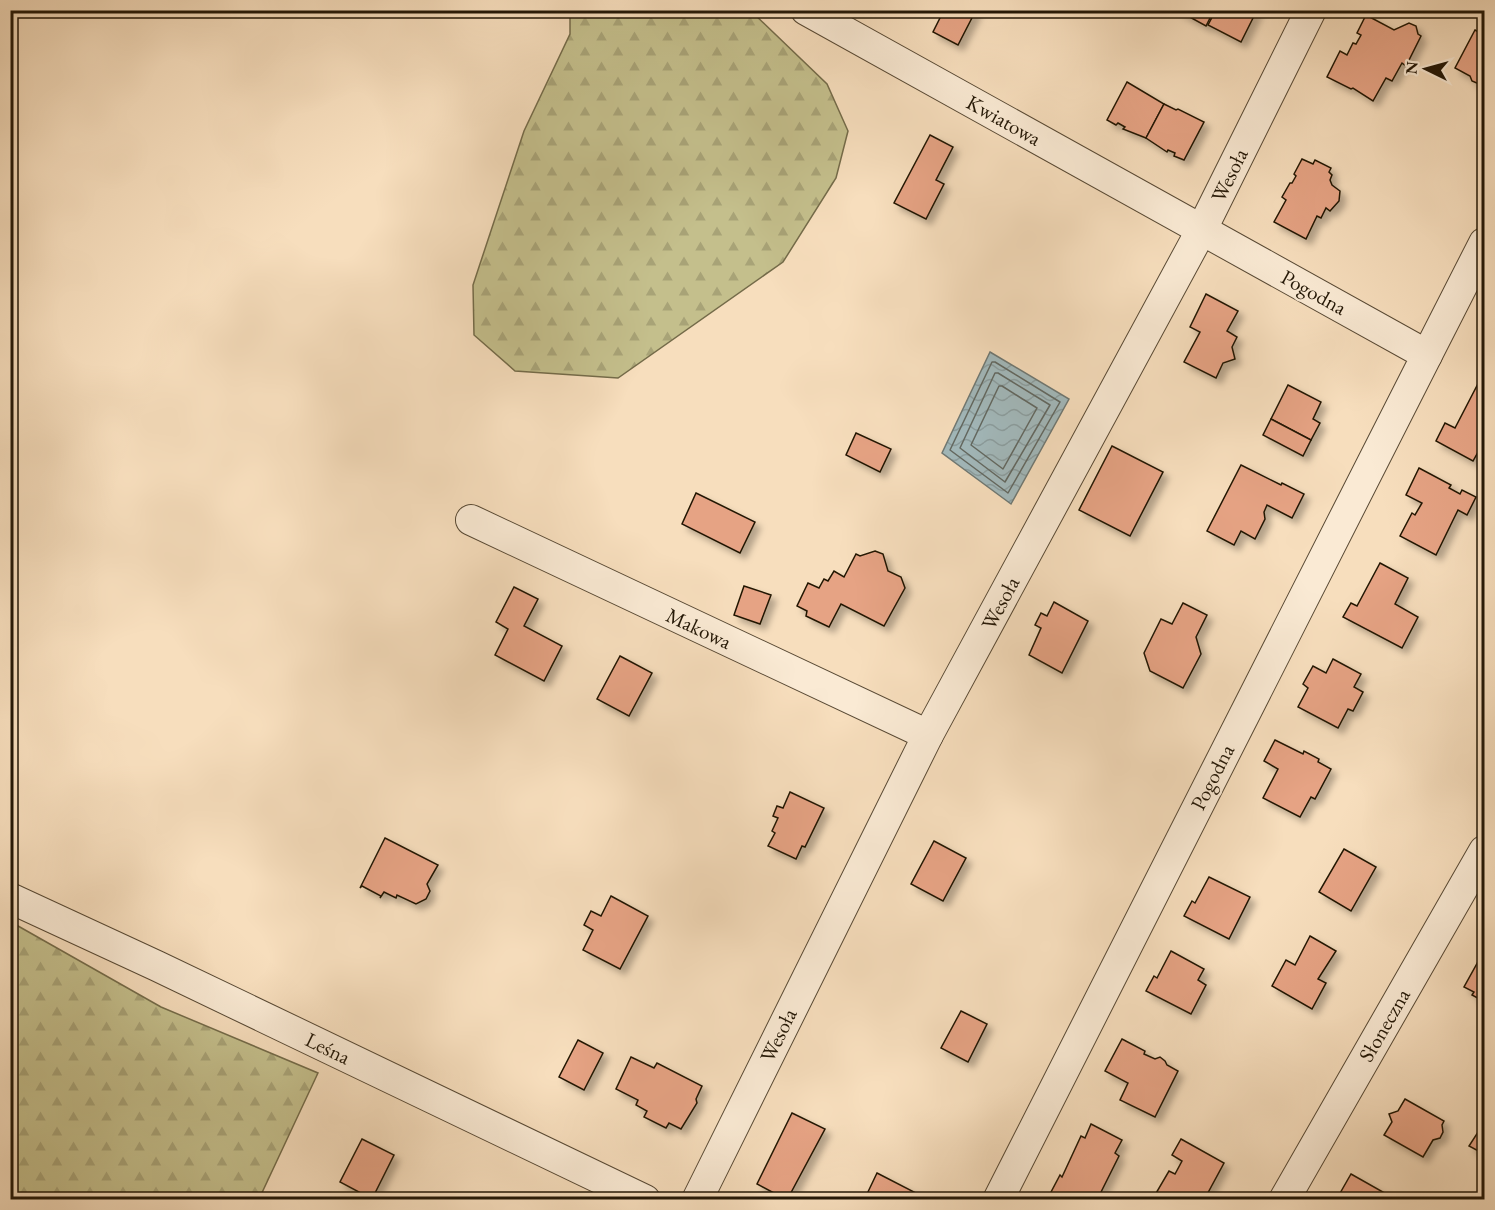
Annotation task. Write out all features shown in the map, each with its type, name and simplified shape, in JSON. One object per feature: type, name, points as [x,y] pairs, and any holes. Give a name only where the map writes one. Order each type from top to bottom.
[{"type":"street","name":"Kwiatowa","points":[[806,10],[1202,229]]},
{"type":"street","name":"Wesoła","points":[[697,1200],[928,735],[1202,229],[1311,10]]},
{"type":"street","name":"Pogodna","points":[[1202,229],[1426,356]]},
{"type":"street","name":"Pogodna","points":[[998,1200],[1485,243]]},
{"type":"street","name":"Makowa","points":[[471,520],[928,735]]},
{"type":"street","name":"Słoneczna","points":[[1284,1200],[1485,851]]},
{"type":"street","name":"Leśna","points":[[10,898],[645,1200]]},
{"type":"green space","points":[[570,11],[751,11],[827,84],[848,131],[836,178],[783,262],[618,378],[515,371],[474,335],[473,285],[524,131],[570,34]]},
{"type":"green space","points":[[11,922],[161,1007],[318,1073],[259,1199],[11,1199]]},
{"type":"water","points":[[990,352],[1069,399],[1011,504],[942,453]]},
{"type":"building","points":[[944,10],[976,10],[958,45],[933,32]]},
{"type":"building","points":[[1177,10],[1214,10],[1206,26]]},
{"type":"building","points":[[1216,10],[1257,10],[1241,42],[1208,25]]},
{"type":"building","points":[[1366,15],[1394,30],[1409,23],[1416,26],[1421,36],[1406,66],[1402,63],[1392,81],[1386,78],[1373,101],[1353,88],[1327,77],[1340,51],[1347,55],[1353,43],[1356,44],[1361,35],[1357,33]]},
{"type":"building","points":[[1475,30],[1484,35],[1484,83],[1479,84],[1455,68]]},
{"type":"building","points":[[1127,82],[1164,104],[1146,138],[1123,129],[1125,127],[1118,123],[1116,125],[1107,120]]},
{"type":"building","points":[[1164,104],[1204,122],[1184,160],[1146,138]]},
{"type":"building","points":[[930,135],[953,147],[936,180],[944,184],[926,219],[894,203]]},
{"type":"building","points":[[1302,159],[1313,164],[1315,160],[1331,168],[1330,180],[1332,185],[1340,191],[1339,201],[1330,211],[1326,208],[1321,218],[1317,216],[1306,239],[1274,222],[1286,200],[1282,197],[1296,176],[1294,174]]},
{"type":"building","points":[[1206,294],[1238,311],[1227,331],[1237,337],[1232,347],[1235,359],[1223,363],[1216,378],[1184,362],[1200,332],[1190,327]]},
{"type":"building","points":[[1482,376],[1484,378],[1484,446],[1482,445],[1473,461],[1436,441],[1445,423],[1455,428]]},
{"type":"building","points":[[1288,385],[1321,402],[1313,419],[1320,423],[1311,440],[1271,419]]},
{"type":"building","points":[[1271,419],[1311,440],[1303,456],[1263,435]]},
{"type":"building","points":[[856,433],[891,449],[880,472],[846,455]]},
{"type":"building","points":[[1112,446],[1163,472],[1130,536],[1079,510]]},
{"type":"building","points":[[1241,465],[1304,494],[1292,518],[1267,505],[1264,512],[1265,519],[1255,539],[1241,531],[1234,545],[1207,531]]},
{"type":"building","points":[[1419,468],[1451,485],[1449,488],[1460,494],[1462,490],[1476,497],[1467,515],[1458,510],[1436,555],[1400,536],[1412,513],[1415,515],[1422,503],[1406,495]]},
{"type":"building","points":[[696,493],[755,522],[740,553],[682,524]]},
{"type":"building","points":[[875,551],[883,554],[888,571],[901,577],[905,588],[884,626],[841,604],[829,627],[806,616],[807,611],[797,606],[808,583],[819,588],[824,579],[828,581],[834,571],[844,577],[856,554],[860,556]]},
{"type":"building","points":[[1380,563],[1408,578],[1395,604],[1418,617],[1402,648],[1343,617],[1351,603],[1357,606]]},
{"type":"building","points":[[744,586],[771,595],[760,624],[734,615]]},
{"type":"building","points":[[514,587],[538,599],[524,626],[562,646],[544,681],[495,655],[508,629],[496,622]]},
{"type":"building","points":[[1054,602],[1088,621],[1062,673],[1029,655],[1041,628],[1035,625],[1041,613],[1047,616]]},
{"type":"building","points":[[1183,603],[1207,615],[1196,637],[1201,654],[1183,688],[1150,671],[1144,653],[1161,619],[1172,624]]},
{"type":"building","points":[[620,656],[652,673],[629,716],[597,699]]},
{"type":"building","points":[[1333,659],[1361,674],[1354,687],[1363,692],[1353,711],[1348,709],[1338,728],[1298,707],[1308,688],[1303,684],[1313,666],[1326,673]]},
{"type":"building","points":[[1275,740],[1303,754],[1304,751],[1331,769],[1315,799],[1311,797],[1300,817],[1263,798],[1278,769],[1264,761]]},
{"type":"building","points":[[790,792],[824,808],[805,847],[802,846],[796,859],[768,846],[775,833],[772,831],[778,818],[773,816],[777,806],[783,808]]},
{"type":"building","points":[[385,838],[438,865],[427,884],[430,891],[426,899],[416,904],[384,892],[380,898],[381,896],[362,886],[360,888]]},
{"type":"building","points":[[934,841],[966,858],[943,901],[911,884]]},
{"type":"building","points":[[1344,849],[1376,867],[1351,911],[1319,892]]},
{"type":"building","points":[[1209,877],[1250,897],[1229,939],[1184,916],[1192,901],[1195,903]]},
{"type":"building","points":[[611,896],[648,916],[620,969],[583,950],[593,930],[584,925],[591,911],[601,916]]},
{"type":"building","points":[[1310,936],[1336,951],[1318,979],[1326,983],[1312,1009],[1272,986],[1286,960],[1295,965]]},
{"type":"building","points":[[1171,951],[1204,969],[1198,980],[1206,985],[1191,1014],[1146,991],[1154,976],[1157,978]]},
{"type":"building","points":[[1484,951],[1483,1001],[1472,995],[1474,992],[1464,987]]},
{"type":"building","points":[[961,1011],[987,1024],[968,1062],[941,1048]]},
{"type":"building","points":[[1122,1039],[1145,1051],[1144,1054],[1155,1059],[1160,1057],[1167,1065],[1178,1071],[1155,1117],[1120,1100],[1128,1083],[1105,1071]]},
{"type":"building","points":[[578,1040],[603,1053],[584,1090],[559,1077]]},
{"type":"building","points":[[631,1057],[654,1068],[657,1063],[702,1086],[696,1099],[697,1103],[681,1129],[669,1123],[666,1128],[644,1117],[647,1111],[636,1105],[638,1100],[616,1089]]},
{"type":"building","points":[[1405,1099],[1444,1121],[1440,1138],[1433,1140],[1423,1157],[1384,1135],[1392,1122],[1389,1114],[1398,1111]]},
{"type":"building","points":[[792,1113],[825,1129],[787,1200],[757,1184]]},
{"type":"building","points":[[1091,1124],[1122,1140],[1115,1153],[1119,1156],[1097,1200],[1061,1200],[1050,1194],[1060,1175],[1062,1177],[1081,1136],[1085,1138]]},
{"type":"building","points":[[1480,1129],[1484,1132],[1484,1154],[1469,1146]]},
{"type":"building","points":[[362,1139],[394,1155],[372,1199],[340,1182]]},
{"type":"building","points":[[1181,1139],[1224,1163],[1204,1200],[1152,1200],[1169,1171],[1175,1174],[1182,1161],[1172,1155]]},
{"type":"building","points":[[877,1173],[916,1193],[913,1200],[866,1200]]},
{"type":"building","points":[[1351,1174],[1390,1196],[1388,1200],[1346,1200],[1339,1195]]}]
